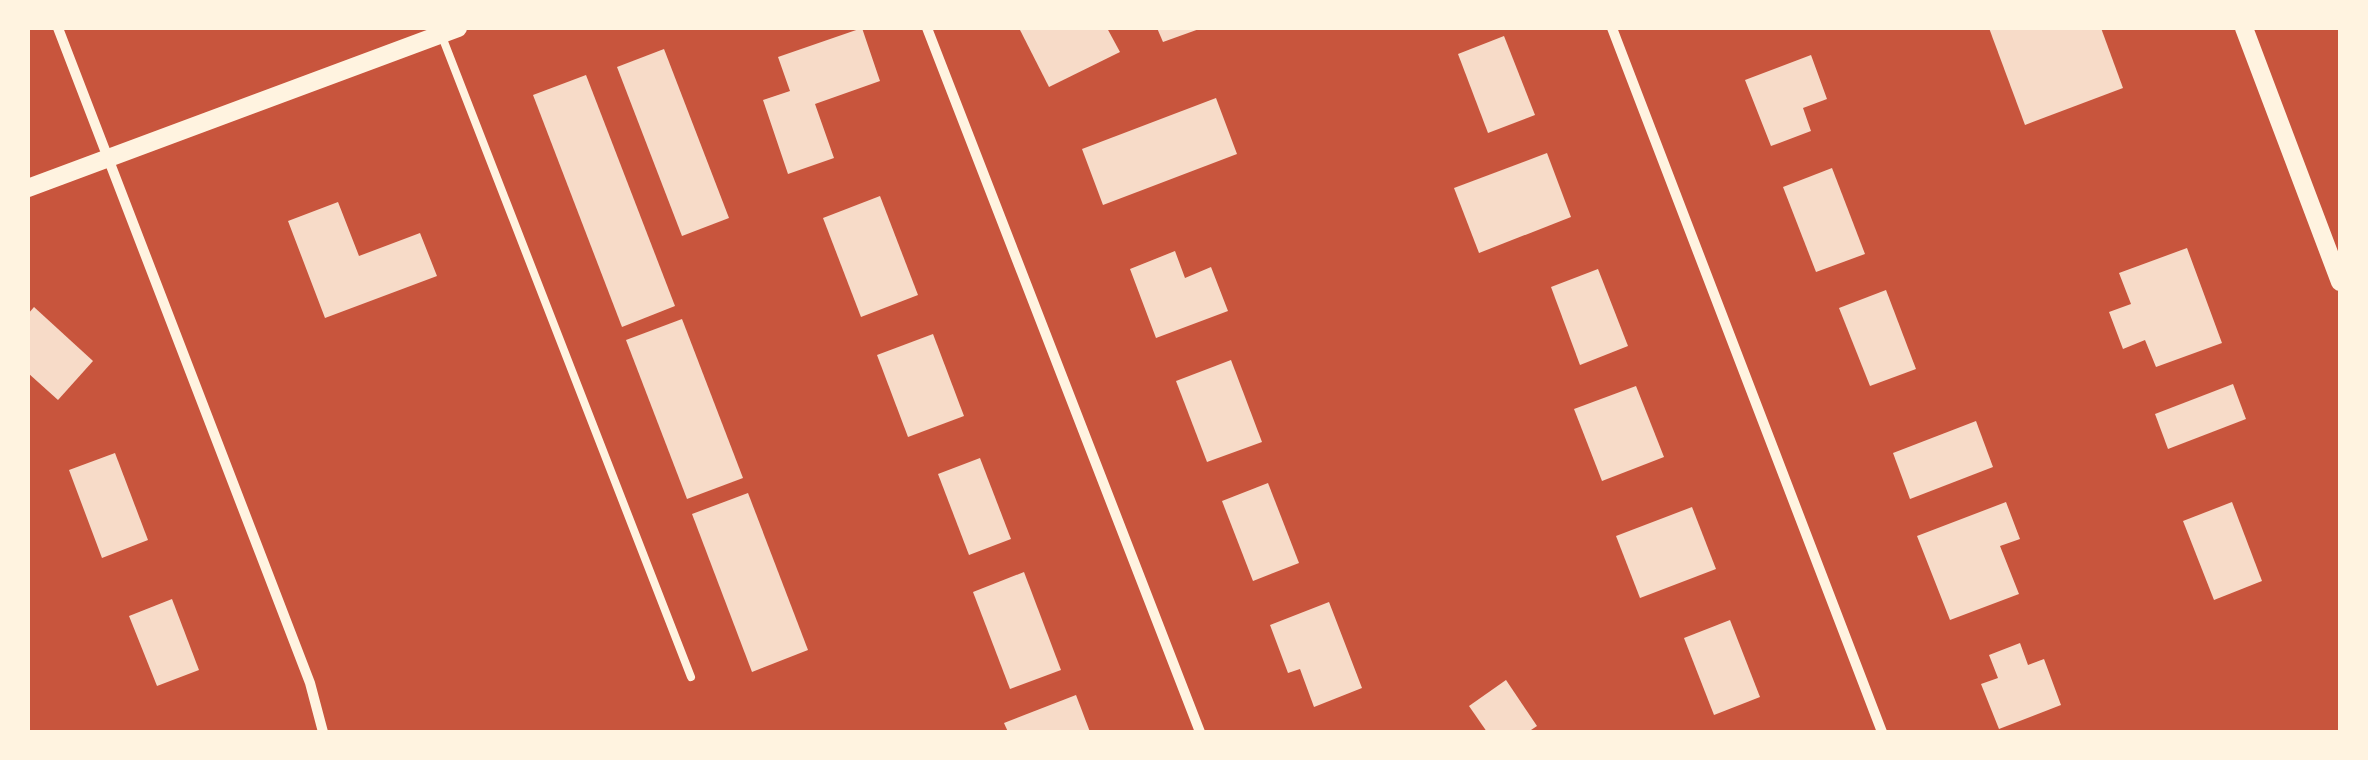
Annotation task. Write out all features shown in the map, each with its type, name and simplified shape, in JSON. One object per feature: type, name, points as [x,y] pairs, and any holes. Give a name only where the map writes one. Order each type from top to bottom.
[{"type":"street","points":[[58,28],[310,684],[323,732]]},
{"type":"street","points":[[927,28],[1200,732]]},
{"type":"street","points":[[1612,28],[1882,732]]},
{"type":"street","points":[[2244,28],[2340,282]]},
{"type":"street","points":[[28,188],[449,31]]},
{"type":"lane","points":[[449,31],[691,677]]},
{"type":"building","points":[[862,28],[880,81],[815,104],[834,158],[788,174],[763,100],[790,91],[778,57]]},
{"type":"building","points":[[1019,28],[1107,28],[1120,52],[1049,87]]},
{"type":"building","points":[[1157,28],[1202,28],[1163,42]]},
{"type":"building","points":[[1989,28],[2101,28],[2123,88],[2025,125]]},
{"type":"building","points":[[1504,36],[1535,115],[1488,133],[1458,54]]},
{"type":"building","points":[[664,49],[729,218],[682,236],[617,67]]},
{"type":"building","points":[[1811,55],[1827,99],[1803,108],[1811,131],[1771,146],[1745,80]]},
{"type":"building","points":[[586,75],[675,306],[622,327],[533,95]]},
{"type":"building","points":[[1216,98],[1237,154],[1103,205],[1082,149]]},
{"type":"building","points":[[1547,153],[1571,217],[1479,253],[1454,188]]},
{"type":"building","points":[[1832,168],[1865,254],[1816,272],[1783,187]]},
{"type":"building","points":[[880,196],[918,295],[861,317],[823,218]]},
{"type":"building","points":[[338,202],[359,256],[420,233],[437,276],[325,318],[288,221]]},
{"type":"building","points":[[2187,248],[2222,343],[2156,367],[2145,340],[2123,349],[2109,312],[2131,304],[2119,273]]},
{"type":"building","points":[[1175,251],[1185,278],[1211,267],[1228,311],[1156,338],[1130,269]]},
{"type":"building","points":[[1598,269],[1628,346],[1580,365],[1551,287]]},
{"type":"building","points":[[1886,290],[1916,369],[1870,386],[1839,308]]},
{"type":"building","points":[[34,307],[93,361],[58,400],[28,373],[28,314]]},
{"type":"building","points":[[682,319],[743,478],[687,499],[626,340]]},
{"type":"building","points":[[933,334],[964,416],[908,437],[877,355]]},
{"type":"building","points":[[1231,360],[1262,442],[1207,462],[1176,381]]},
{"type":"building","points":[[2233,384],[2246,419],[2168,449],[2155,414]]},
{"type":"building","points":[[1636,386],[1664,457],[1602,481],[1574,409]]},
{"type":"building","points":[[1976,421],[1993,467],[1910,499],[1893,453]]},
{"type":"building","points":[[115,453],[148,540],[102,558],[69,470]]},
{"type":"building","points":[[980,458],[1011,539],[969,555],[938,474]]},
{"type":"building","points":[[1268,483],[1299,563],[1253,581],[1222,501]]},
{"type":"building","points":[[748,493],[808,650],[752,672],[692,514]]},
{"type":"building","points":[[2006,502],[2020,539],[2000,546],[2019,594],[1950,620],[1917,536]]},
{"type":"building","points":[[2232,502],[2262,581],[2214,600],[2183,521]]},
{"type":"building","points":[[1692,507],[1716,569],[1640,598],[1616,536]]},
{"type":"building","points":[[1024,572],[1061,670],[1010,689],[973,592]]},
{"type":"building","points":[[172,599],[199,670],[157,686],[129,616]]},
{"type":"building","points":[[1329,602],[1362,688],[1314,707],[1300,669],[1288,673],[1270,625]]},
{"type":"building","points":[[1730,620],[1760,697],[1714,715],[1684,638]]},
{"type":"building","points":[[2020,643],[2028,665],[2044,659],[2061,705],[1999,729],[1981,684],[1998,678],[1989,655]]},
{"type":"building","points":[[1506,680],[1537,726],[1528,732],[1487,732],[1469,706]]},
{"type":"building","points":[[1076,695],[1090,732],[1008,732],[1004,723]]}]
